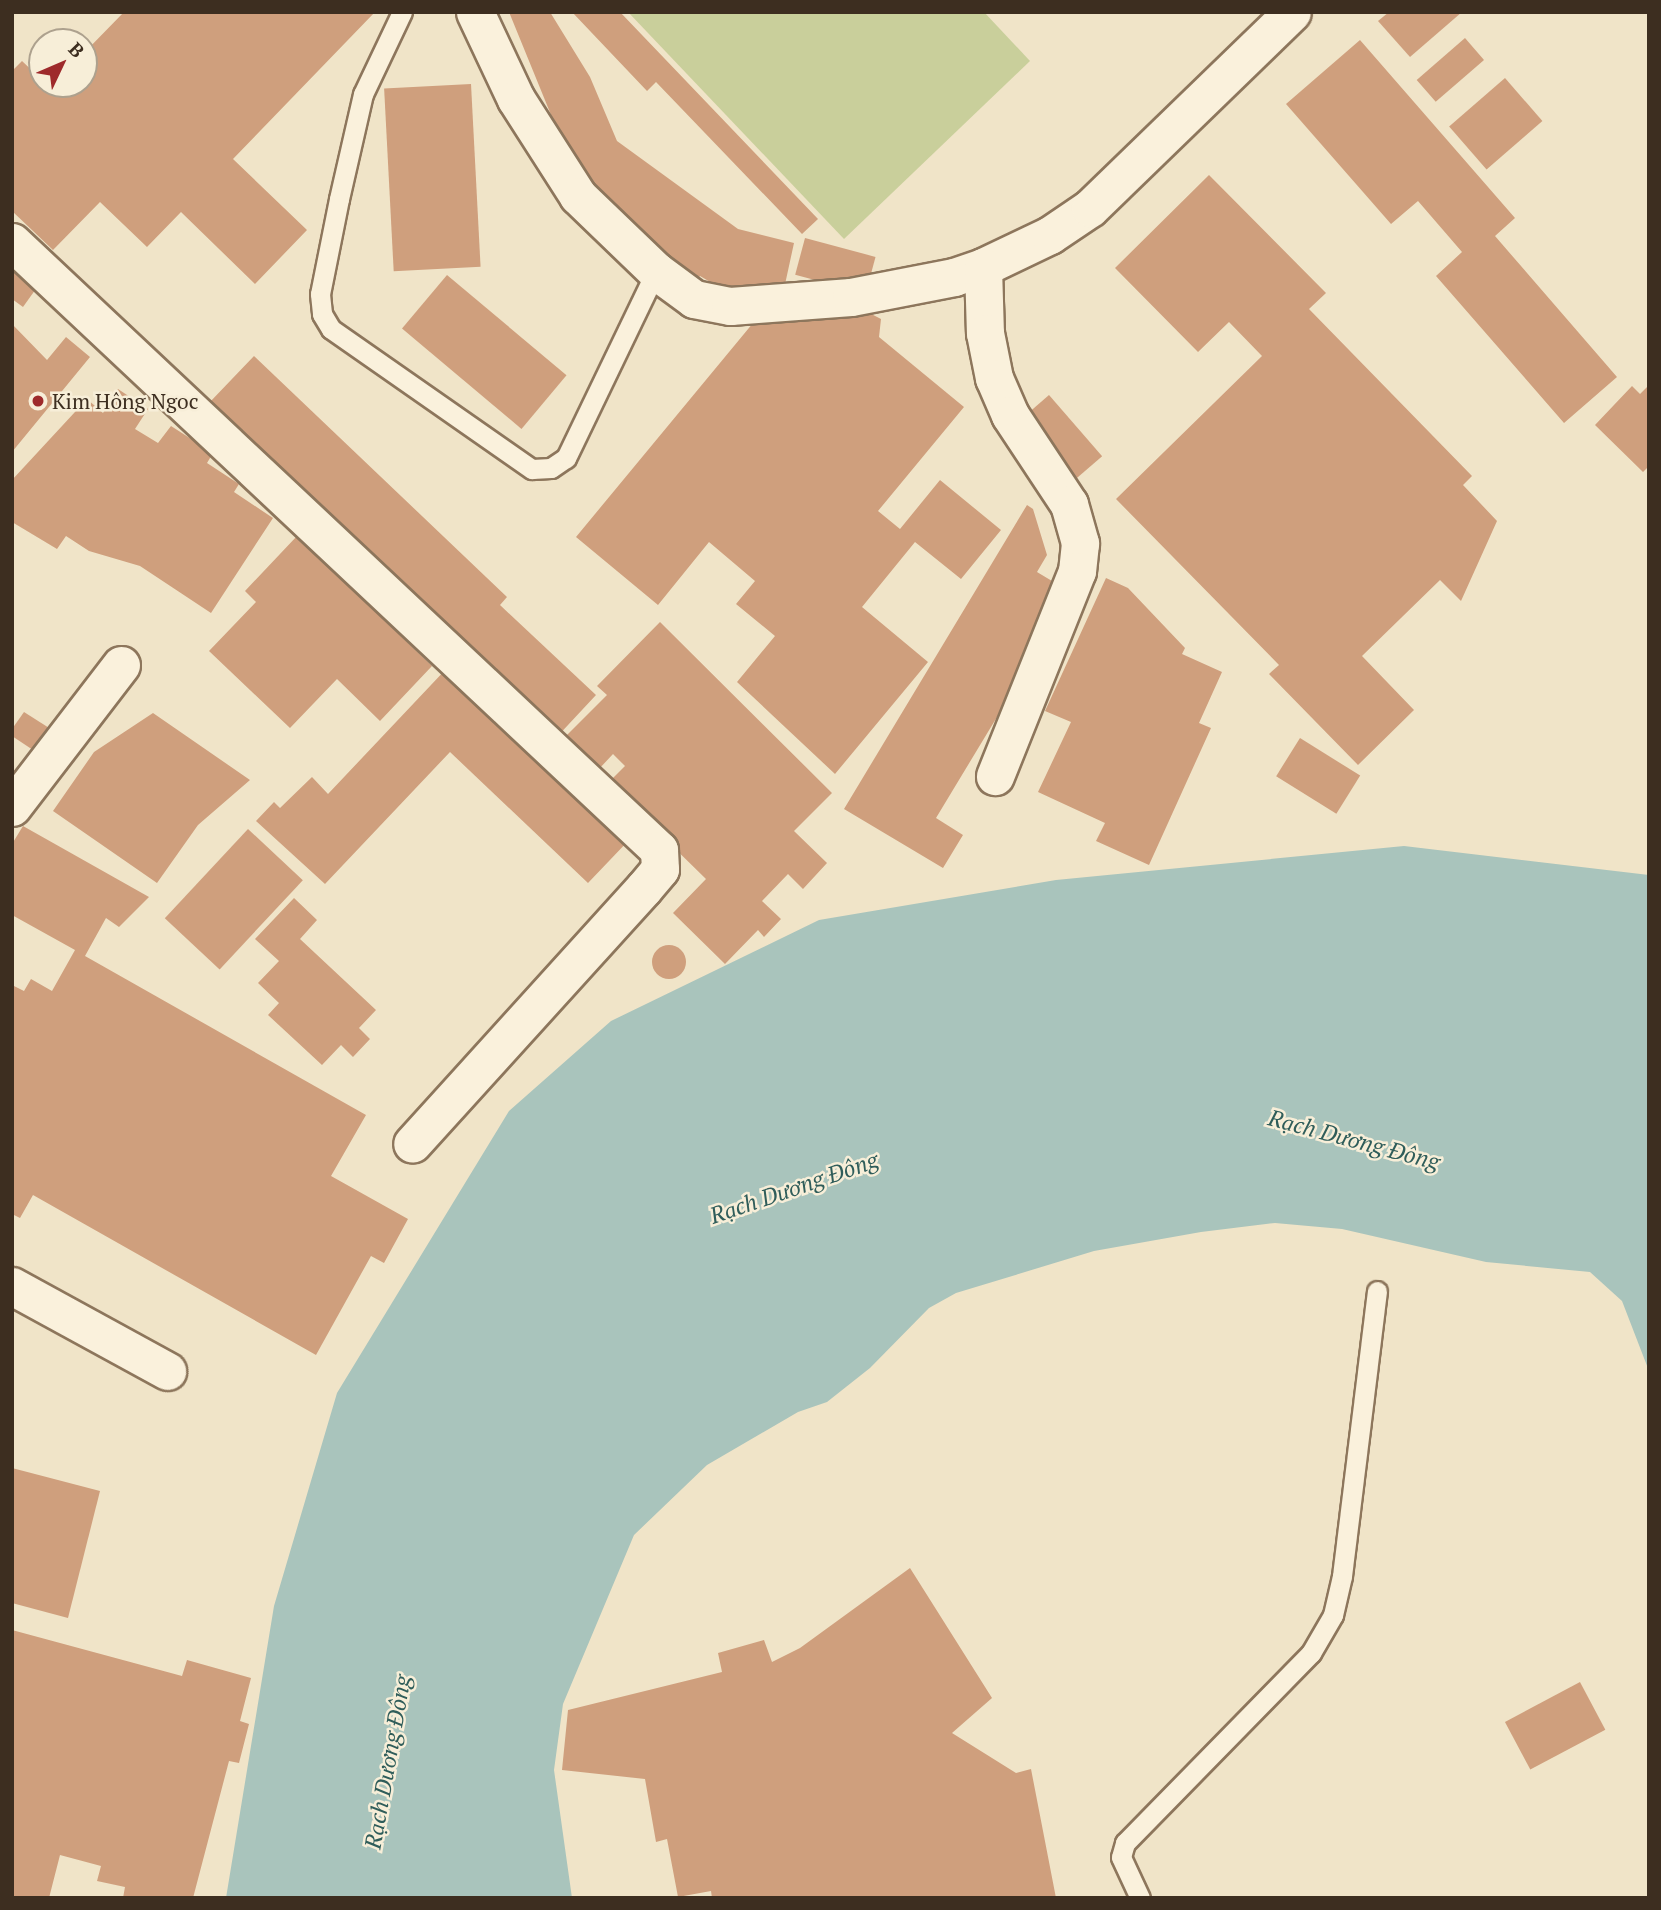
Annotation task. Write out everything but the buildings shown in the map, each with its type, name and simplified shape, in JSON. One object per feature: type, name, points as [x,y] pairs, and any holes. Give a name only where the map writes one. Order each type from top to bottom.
[{"type":"street","points":[[475,12],[516,99],[578,196],[656,271],[694,299],[730,306],[851,297],[954,277],[983,267],[1050,236],[1090,208],[1292,12]]},
{"type":"street","points":[[12,242],[659,849],[660,869],[412,1144]]},
{"type":"street","points":[[983,267],[985,333],[995,378],[1010,415],[1069,503],[1080,543],[1077,571],[995,776]]},
{"type":"street","points":[[12,807],[121,665]]},
{"type":"street","points":[[12,1286],[167,1371]]},
{"type":"lane","points":[[402,12],[363,94],[339,198],[320,294],[322,314],[331,329],[532,469],[551,468],[566,458],[656,271]]},
{"type":"lane","points":[[1140,1898],[1121,1857],[1125,1843],[1311,1653],[1333,1615],[1342,1576],[1377,1291]]},
{"type":"green space","points":[[628,12],[984,12],[1030,61],[844,239]]},
{"type":"water","name":"Rạch Dương Đông","points":[[1404,846],[1649,875],[1649,1371],[1622,1301],[1590,1272],[1486,1262],[1342,1229],[1275,1223],[1201,1232],[1094,1251],[956,1293],[929,1308],[870,1368],[827,1402],[798,1412],[707,1465],[634,1535],[563,1704],[554,1770],[572,1898],[226,1898],[274,1606],[337,1393],[509,1111],[611,1021],[819,920],[1056,880]]},
{"type":"place","name":"Kim Hông Ngoc","points":[[38,401]]}]
